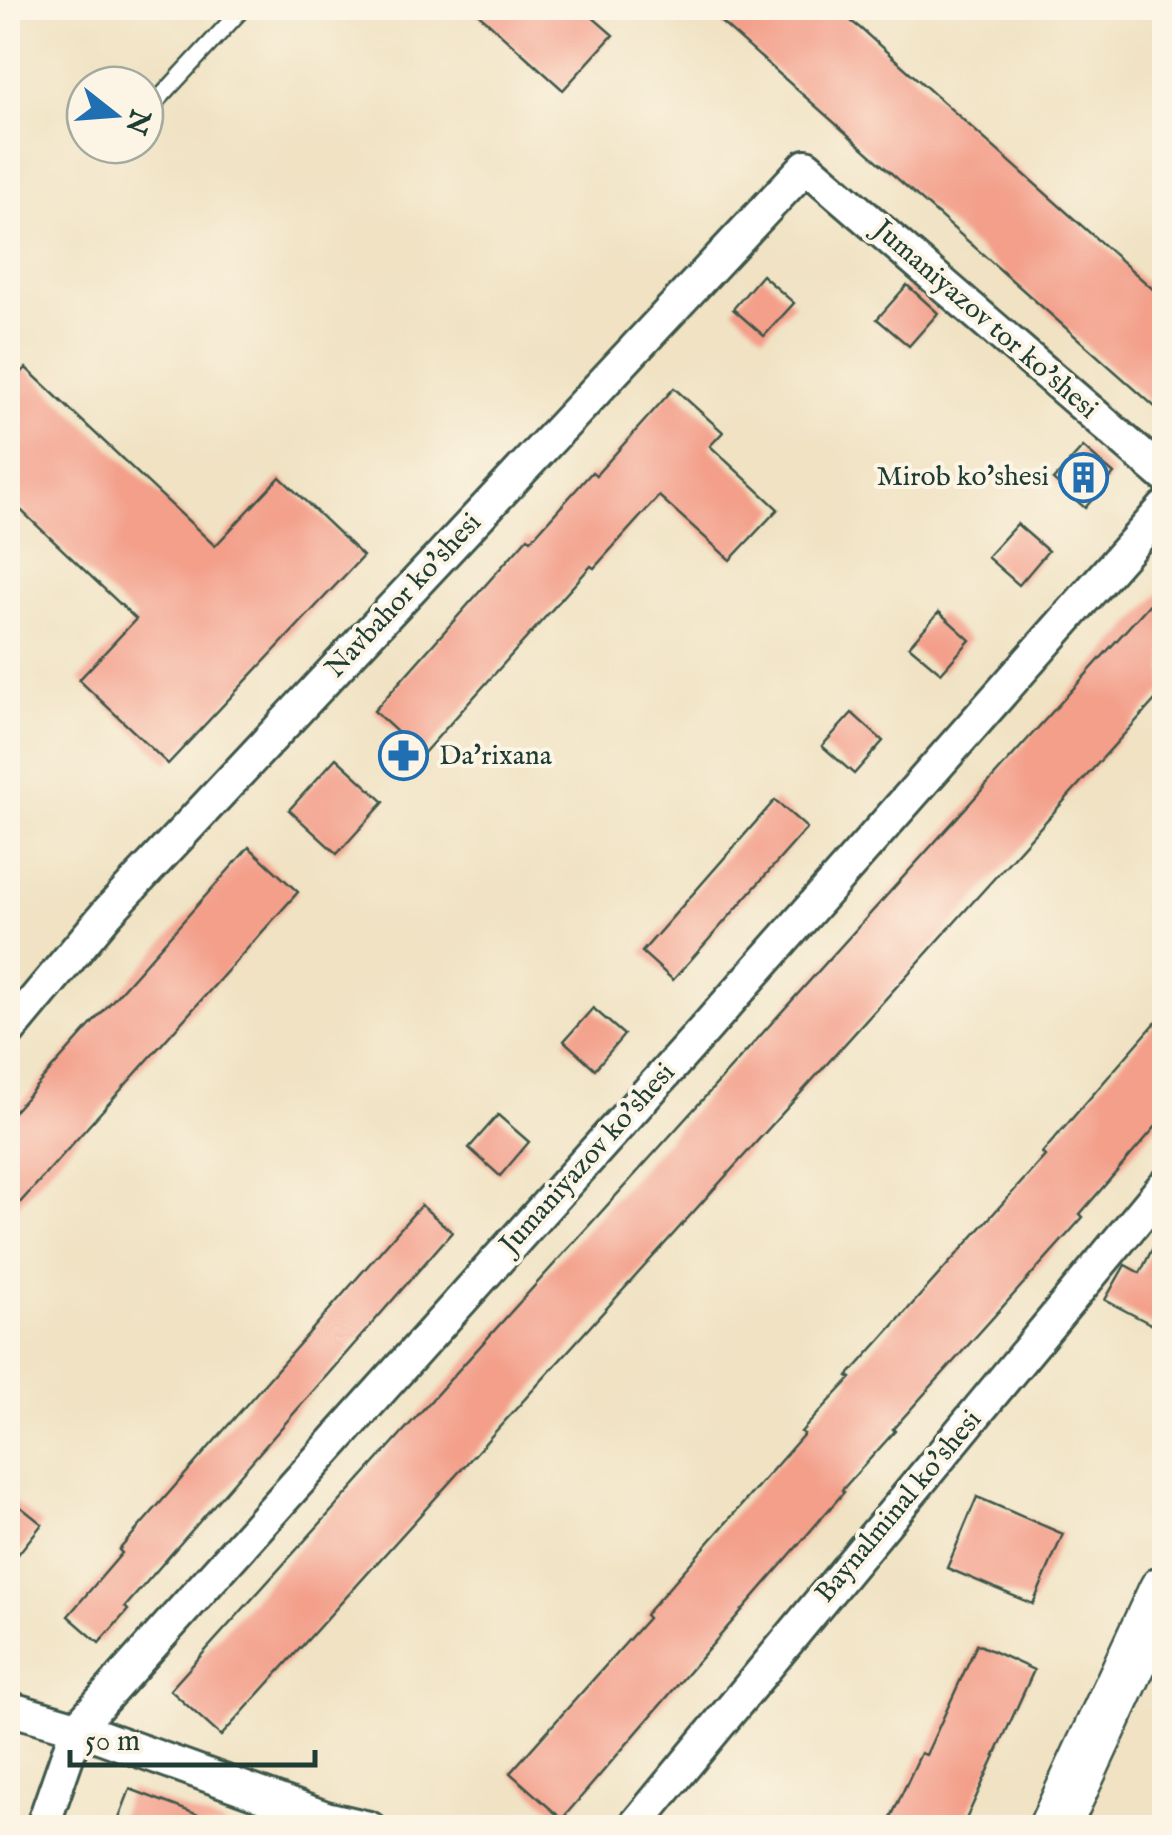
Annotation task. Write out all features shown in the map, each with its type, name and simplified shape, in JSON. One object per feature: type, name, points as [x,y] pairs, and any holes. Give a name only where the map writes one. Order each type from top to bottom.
[{"type":"main road","points":[[1054,1828],[1160,1611]]},
{"type":"street","name":"Jumaniyazov tor ko'shesi","points":[[806,166],[1164,475]]},
{"type":"street","name":"Navbahor ko'shesi","points":[[8,1032],[108,912],[806,166]]},
{"type":"street","name":"Jumaniyazov ko'shesi","points":[[42,1828],[77,1728],[703,1031],[1164,508]]},
{"type":"street","name":"Baynalminal ko'shesi","points":[[633,1828],[1164,1186]]},
{"type":"street","points":[[8,1708],[77,1728],[326,1818],[369,1828]]},
{"type":"lane","points":[[165,92],[243,8]]},
{"type":"building","points":[[472,8],[582,8],[613,35],[563,90]]},
{"type":"building","points":[[705,8],[834,8],[860,28],[1164,299],[1164,415]]},
{"type":"building","points":[[762,275],[794,303],[764,336],[733,309]]},
{"type":"building","points":[[907,285],[938,313],[909,346],[877,319]]},
{"type":"building","points":[[26,368],[215,546],[280,477],[363,556],[168,764],[79,680],[136,619],[8,498],[8,387]]},
{"type":"building","points":[[674,388],[723,432],[710,446],[778,509],[730,560],[659,496],[422,755],[374,711],[528,537],[531,540],[592,472],[596,475]]},
{"type":"building","name":"Mirob ko'shesi","points":[[1083,447],[1114,474],[1085,508],[1053,480]]},
{"type":"building","points":[[1017,524],[1048,551],[1019,585],[987,557]]},
{"type":"building","points":[[1164,588],[1164,690],[221,1736],[170,1690]]},
{"type":"building","points":[[939,612],[970,640],[941,673],[909,646]]},
{"type":"building","points":[[852,713],[883,741],[854,774],[822,746]]},
{"type":"building","points":[[336,758],[384,802],[337,854],[289,810]]},
{"type":"building","points":[[775,800],[807,828],[673,980],[642,952]]},
{"type":"building","points":[[249,847],[298,892],[8,1216],[8,1118]]},
{"type":"building","points":[[593,1008],[624,1035],[595,1069],[564,1041]]},
{"type":"building","points":[[1164,1013],[1164,1117],[1080,1214],[1083,1217],[893,1429],[844,1492],[562,1819],[510,1773],[648,1618],[645,1615],[804,1434],[801,1432],[851,1378],[848,1376],[1045,1156],[1042,1153]]},
{"type":"building","points":[[498,1115],[529,1142],[500,1176],[469,1148]]},
{"type":"building","points":[[421,1205],[452,1232],[125,1607],[128,1610],[99,1643],[68,1616],[122,1553],[119,1550]]},
{"type":"building","points":[[1164,1226],[1164,1331],[1105,1300],[1125,1265],[1140,1273]]},
{"type":"building","points":[[8,1497],[42,1524],[8,1567]]},
{"type":"building","points":[[977,1497],[1063,1534],[1033,1604],[947,1568]]},
{"type":"building","points":[[977,1644],[1034,1670],[962,1828],[886,1828],[921,1753],[926,1755]]},
{"type":"building","points":[[130,1789],[225,1825],[225,1828],[115,1828]]},
{"type":"place","name":"Mirob ko'shesi","points":[[1084,477]]},
{"type":"place","name":"Da'rixana","points":[[404,756]]}]
